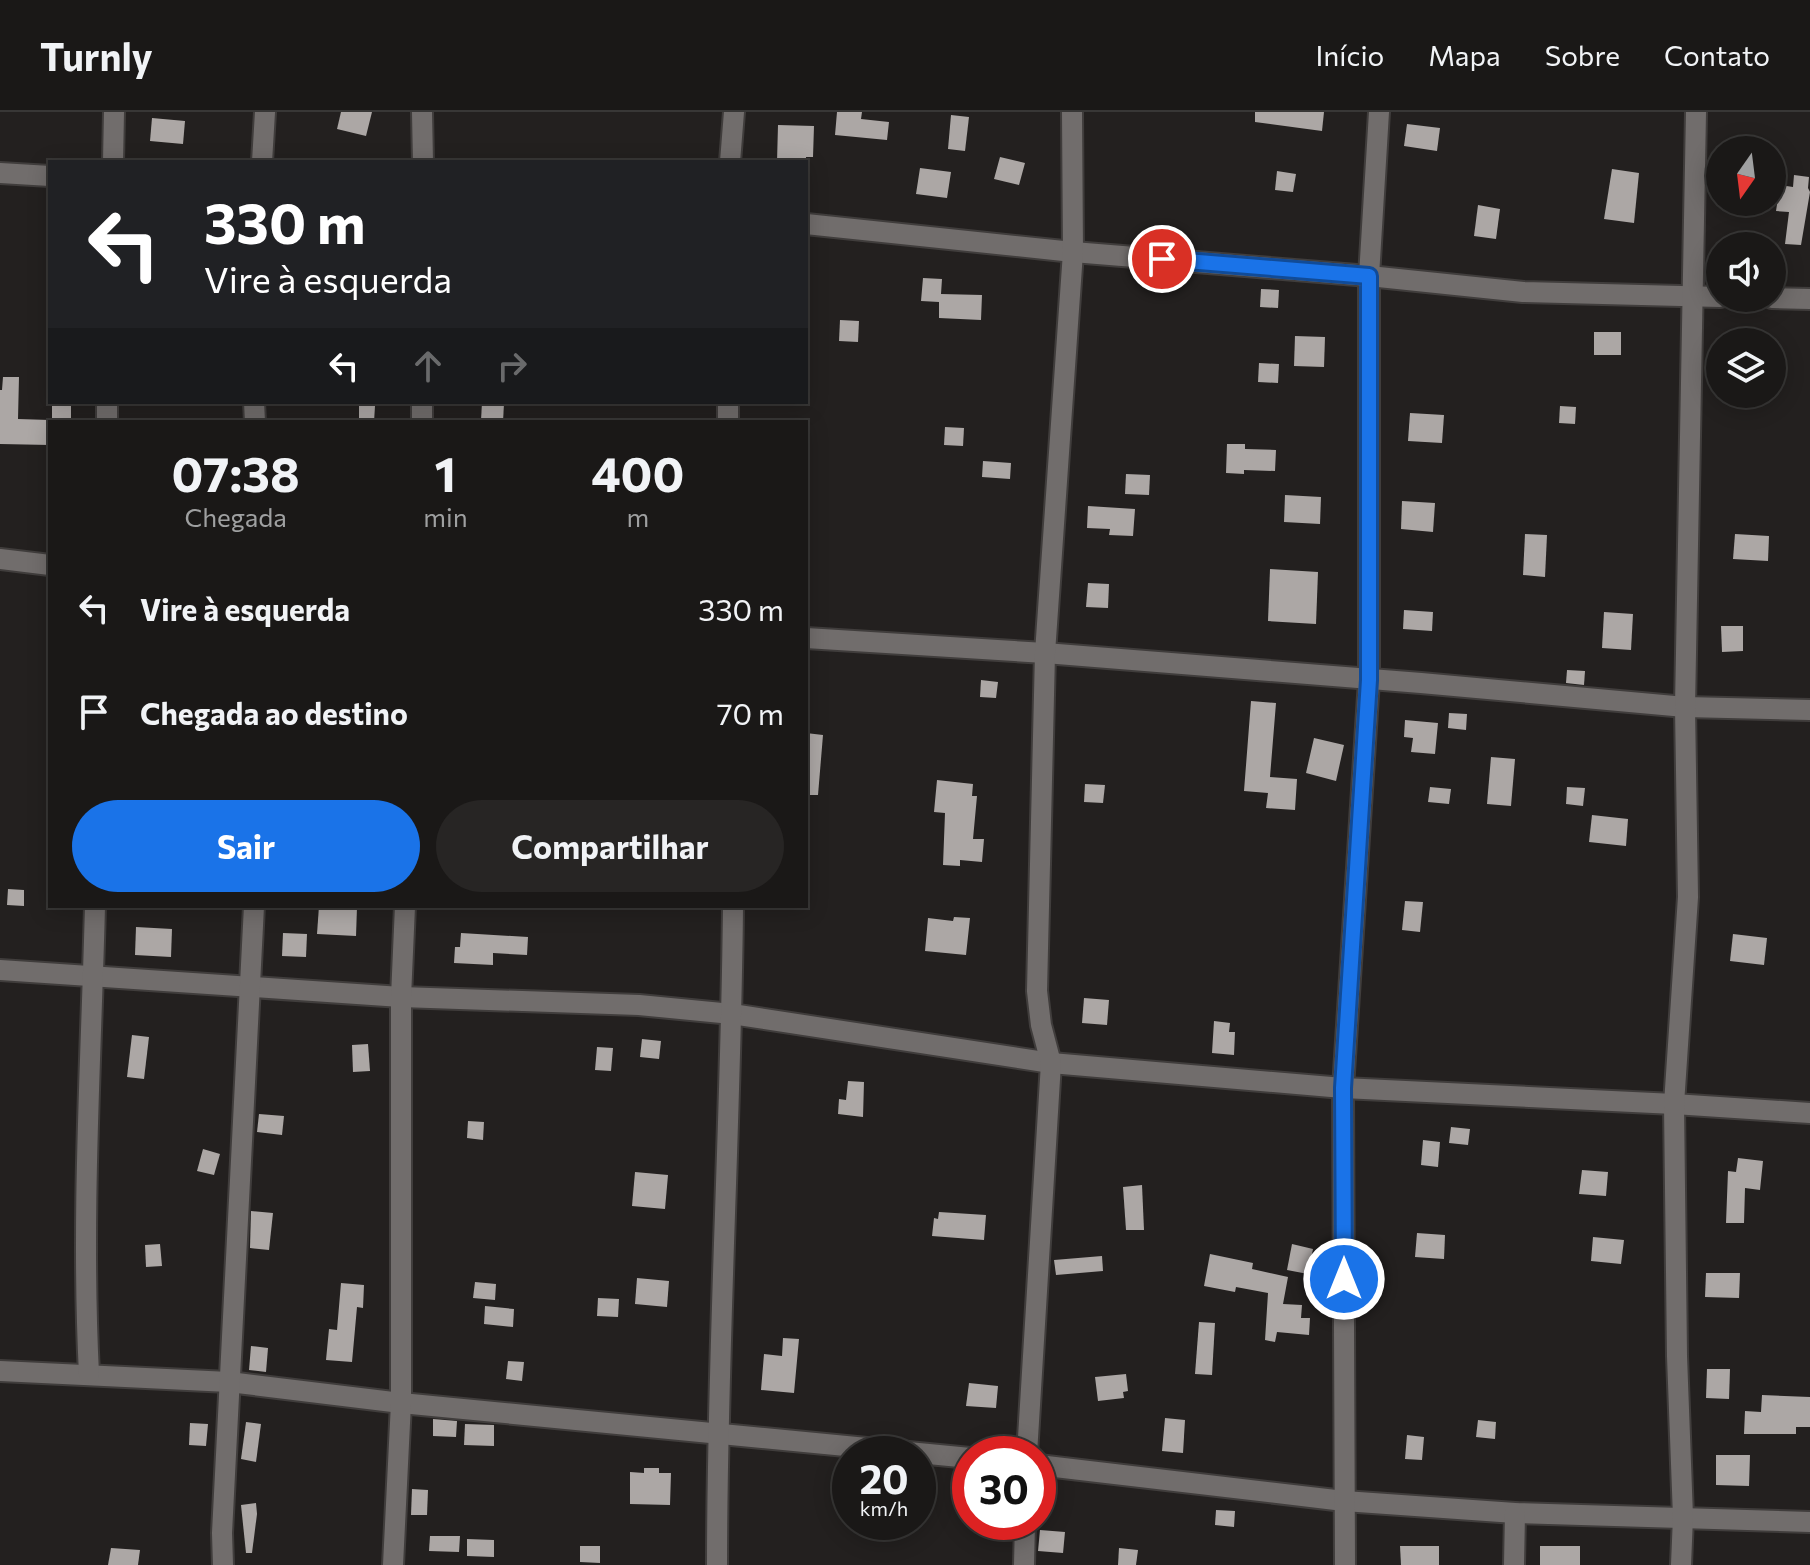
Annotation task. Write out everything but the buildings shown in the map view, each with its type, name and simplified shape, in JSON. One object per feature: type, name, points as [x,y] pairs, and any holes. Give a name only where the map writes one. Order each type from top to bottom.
[{"type":"street","points":[[113,160],[114,112]]},
{"type":"street","points":[[262,160],[265,112]]},
{"type":"street","points":[[422,112],[423,160]]},
{"type":"street","points":[[730,160],[734,112]]},
{"type":"street","points":[[1028,1436],[1051,1063],[1041,1025],[1037,991],[1045,653],[1073,252],[1072,112]]},
{"type":"street","points":[[1345,1565],[1343,1088],[1369,680],[1369,276],[1379,112]]},
{"type":"street","points":[[1681,1565],[1683,1517],[1677,1356],[1674,1104],[1688,897],[1685,707],[1696,112]]},
{"type":"street","points":[[0,173],[48,176]]},
{"type":"street","points":[[808,224],[1073,252],[1523,292],[1706,296]]},
{"type":"street","points":[[1786,298],[1810,299]]},
{"type":"street","points":[[0,559],[48,565]]},
{"type":"street","points":[[808,638],[1045,653],[1685,707],[1810,710]]},
{"type":"street","points":[[89,1374],[85,1222],[95,908]]},
{"type":"street","points":[[223,1565],[229,1382],[254,908]]},
{"type":"street","points":[[393,1565],[401,1403],[401,997],[405,908]]},
{"type":"street","points":[[717,1565],[717,1435],[733,908]]},
{"type":"street","points":[[0,970],[401,997],[639,1005],[732,1014],[1051,1063],[1343,1088],[1810,1113]]},
{"type":"street","points":[[0,1371],[229,1382],[401,1403],[952,1456]]},
{"type":"street","points":[[1056,1467],[1344,1501],[1515,1513],[1810,1522]]},
{"type":"street","points":[[1514,1565],[1515,1513]]},
{"type":"street","points":[[1024,1565],[1025,1540]]},
{"type":"route","points":[[1162,259],[1369,276],[1369,680],[1343,1088],[1344,1279]]}]
